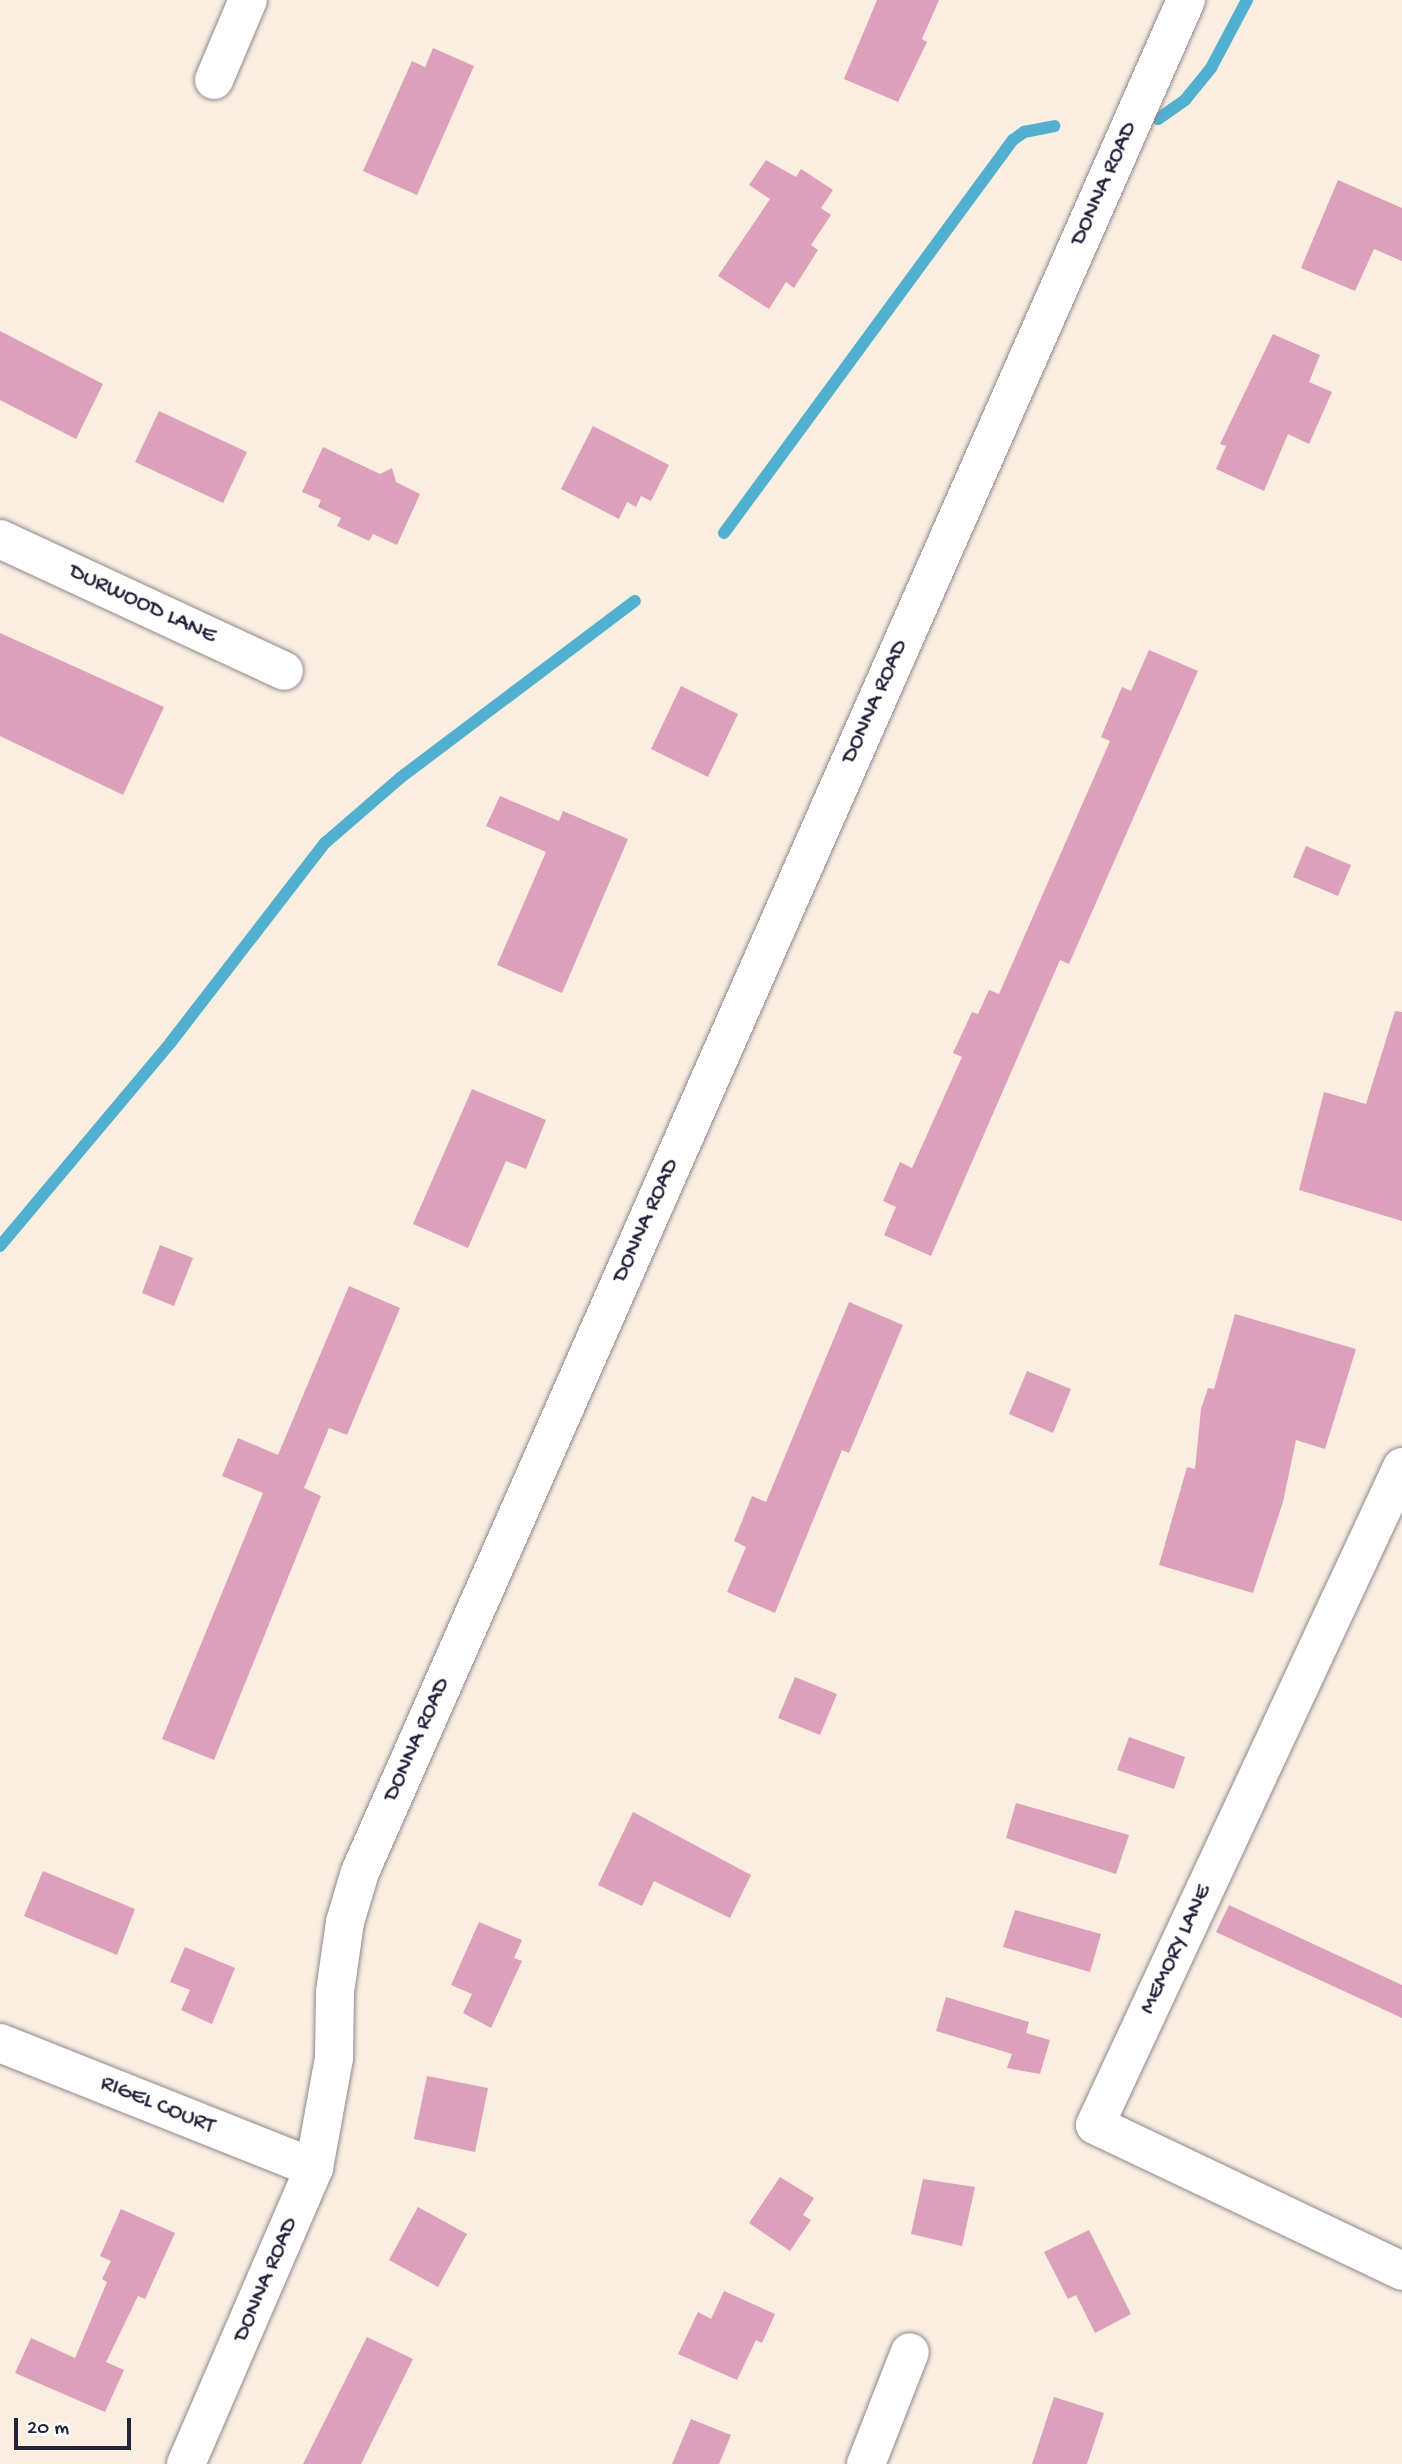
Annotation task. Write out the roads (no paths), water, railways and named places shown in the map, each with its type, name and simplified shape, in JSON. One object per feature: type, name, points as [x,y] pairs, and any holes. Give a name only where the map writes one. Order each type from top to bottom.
[{"type":"street","points":[[214,80],[248,0]]},
{"type":"street","name":"DONNA ROAD","points":[[186,2464],[314,2168],[334,2058],[335,1992],[345,1922],[360,1872],[1186,0]]},
{"type":"street","name":"DURWOOD LANE","points":[[0,539],[284,671]]},
{"type":"street","name":"MEMORY LANE","points":[[1402,1467],[1095,2124],[1402,2271]]},
{"type":"street","name":"RIGEL COURT","points":[[0,2043],[314,2168]]},
{"type":"street","points":[[866,2464],[910,2352]]},
{"type":"waterway","points":[[1158,119],[1185,100],[1211,68],[1247,0]]},
{"type":"waterway","points":[[724,533],[1013,140],[1024,132],[1054,126]]},
{"type":"waterway","points":[[0,1246],[171,1042],[325,843],[400,778],[635,601]]}]
